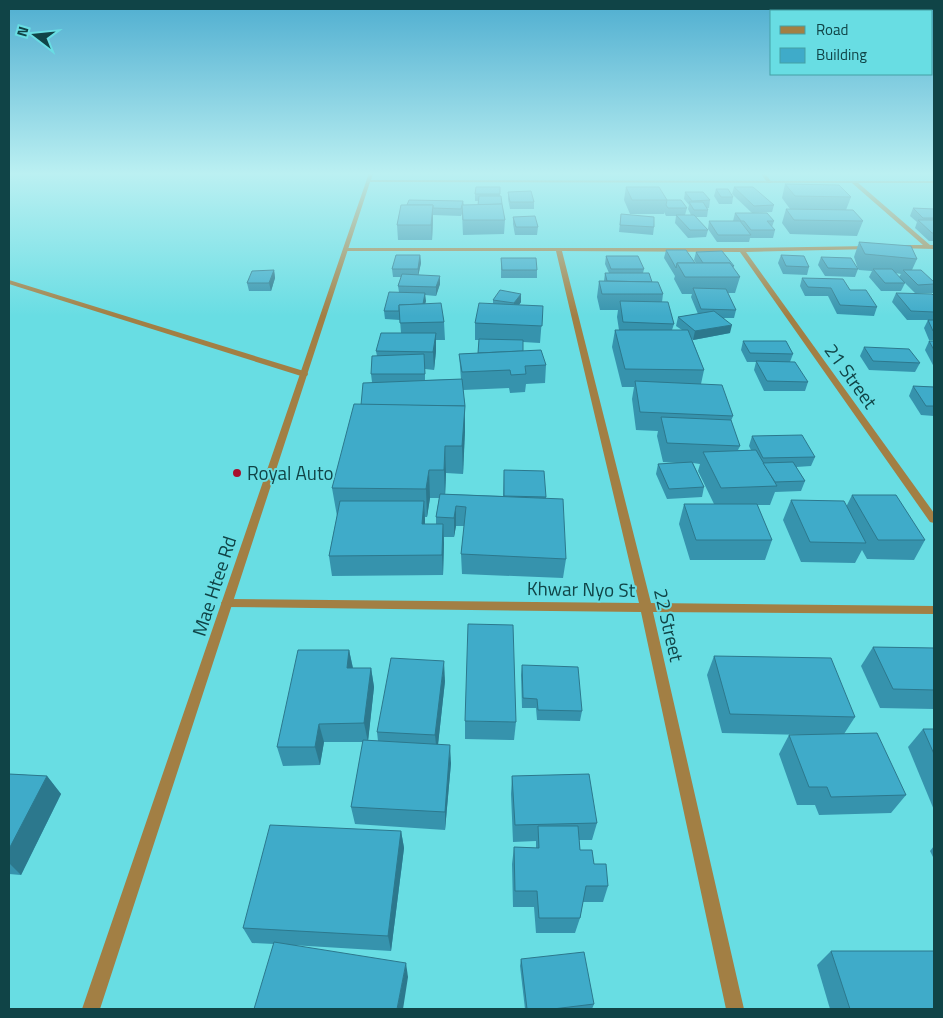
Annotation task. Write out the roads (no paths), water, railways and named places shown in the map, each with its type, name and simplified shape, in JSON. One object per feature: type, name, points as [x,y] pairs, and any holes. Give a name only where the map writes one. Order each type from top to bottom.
[{"type":"street","name":"Mae Htee Rd","points":[[91,1009],[355,221]]},
{"type":"street","points":[[900,221],[932,248]]},
{"type":"street","points":[[346,249],[742,250],[880,248]]},
{"type":"street","points":[[889,248],[932,248]]},
{"type":"street","name":"22 Street","points":[[560,250],[646,607],[735,1009]]},
{"type":"street","name":"21 Street","points":[[742,250],[934,520]]},
{"type":"street","points":[[9,282],[304,374]]},
{"type":"street","name":"Khwar Nyo St","points":[[227,603],[934,610]]},
{"type":"place","name":"Royal Auto","points":[[237,473]]}]
